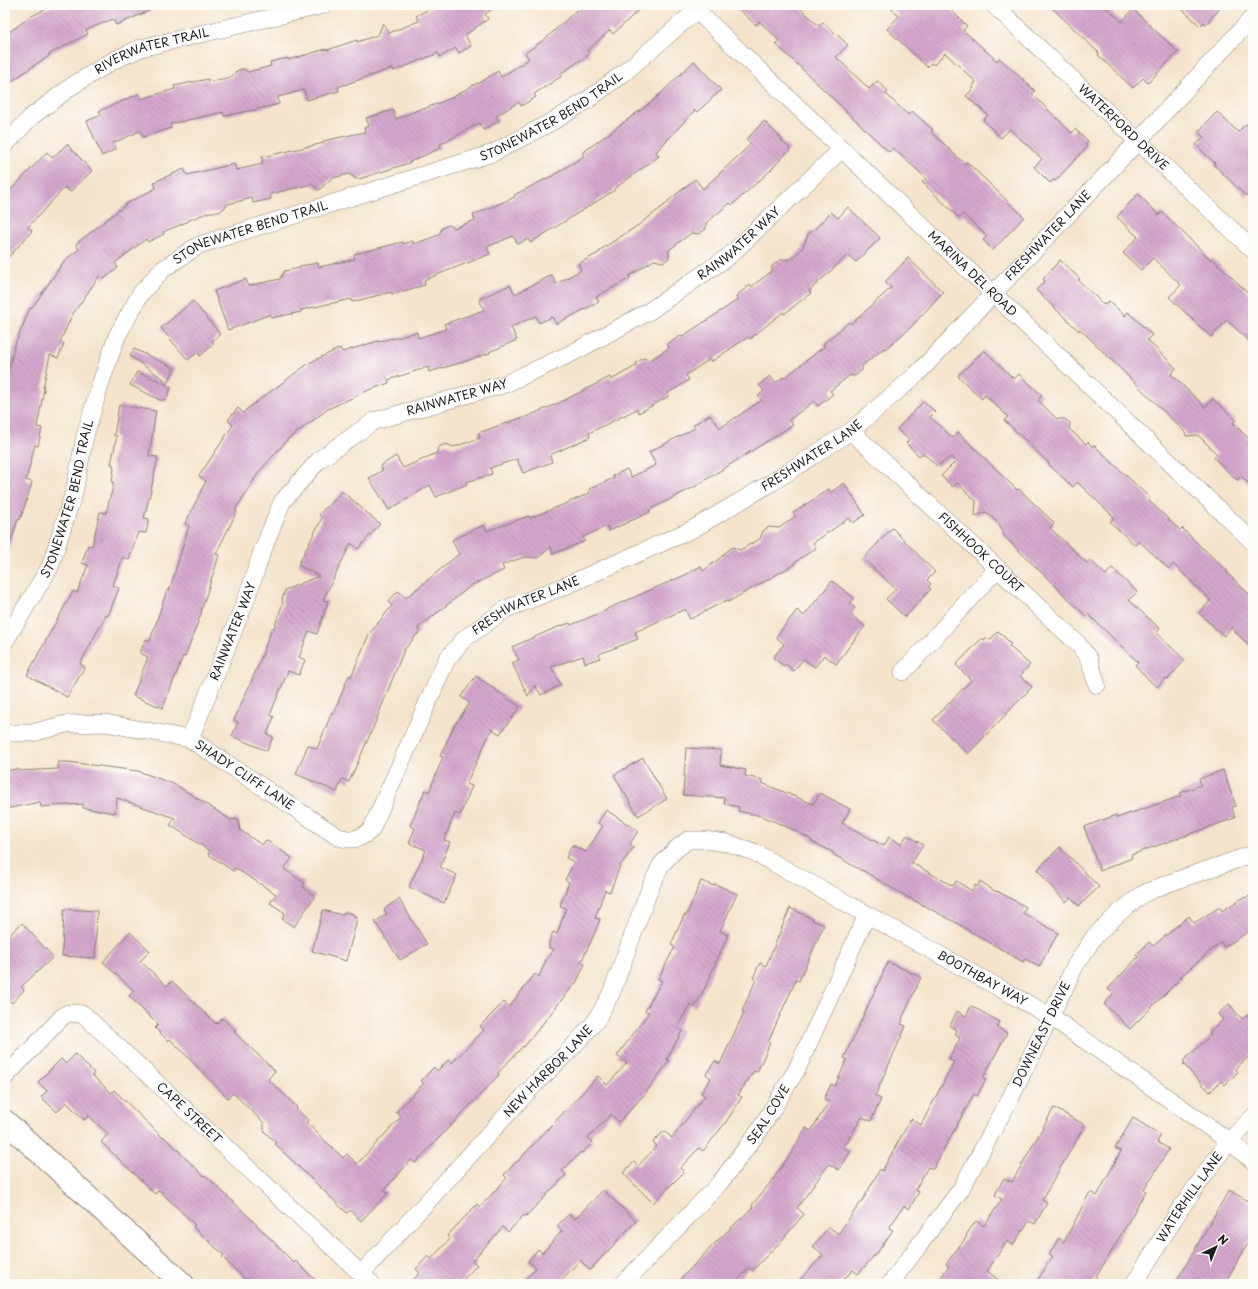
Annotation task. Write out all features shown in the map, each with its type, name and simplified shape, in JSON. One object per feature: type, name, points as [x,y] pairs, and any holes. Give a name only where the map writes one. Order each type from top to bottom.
[{"type":"main road","points":[[5,1121],[183,1284]]},
{"type":"street","name":"RIVERWATER TRAIL","points":[[5,145],[31,117],[72,86],[114,60],[141,48],[324,5]]},
{"type":"street","name":"WATERFORD DRIVE","points":[[994,5],[1253,250]]},
{"type":"street","name":"MARINA DEL ROAD","points":[[694,8],[1253,542]]},
{"type":"street","name":"STONEWATER BEND TRAIL","points":[[5,641],[16,625],[50,566],[74,492],[85,436],[117,336],[141,293],[164,269],[198,245],[493,153],[557,119],[586,101],[625,72],[694,8]]},
{"type":"street","name":"FRESHWATER LANE","points":[[359,839],[371,830],[447,659],[464,638],[506,609],[565,586],[693,529],[770,483],[851,431],[917,374],[1138,141],[1253,17]]},
{"type":"street","name":"RAINWATER WAY","points":[[190,739],[247,597],[262,552],[282,502],[319,460],[374,421],[505,384],[572,353],[648,312],[729,256],[842,149]]},
{"type":"street","name":"FISHHOOK COURT","points":[[851,431],[1078,644],[1089,659],[1097,685]]},
{"type":"street","points":[[903,672],[997,569]]},
{"type":"street","name":"SHADY CLIFF LANE","points":[[5,733],[32,733],[66,724],[104,723],[190,739],[338,837],[348,840],[359,839]]},
{"type":"street","name":"BOOTHBAY WAY","points":[[688,840],[704,840],[727,843],[754,852],[1050,1016],[1229,1141],[1253,1161]]},
{"type":"street","name":"NEW HARBOR LANE","points":[[366,1279],[534,1086],[569,1051],[594,1022],[611,994],[650,888],[661,865],[675,850],[688,840]]},
{"type":"street","name":"DOWNEAST DRIVE","points":[[890,1284],[961,1189],[1011,1097],[1075,966],[1094,937],[1143,894],[1166,884],[1253,854]]},
{"type":"street","name":"SEAL COVE","points":[[623,1284],[719,1184],[758,1131],[797,1069],[867,914]]},
{"type":"street","name":"CAPE STREET","points":[[5,1077],[62,1017],[68,1013],[83,1014],[366,1279]]},
{"type":"street","name":"WATERHILL LANE","points":[[1134,1284],[1180,1209],[1229,1141],[1253,1117]]},
{"type":"building","points":[[54,5],[163,5],[116,25],[113,19],[86,30],[88,34],[49,54],[49,56],[5,86],[5,35],[30,17]]},
{"type":"building","points":[[436,5],[498,5],[485,14],[488,19],[465,35],[471,46],[459,53],[456,48],[440,57],[438,53],[394,71],[393,68],[338,87],[339,91],[307,100],[304,90],[278,97],[279,104],[224,116],[223,112],[170,124],[171,128],[143,137],[140,131],[113,143],[116,149],[102,156],[87,121],[101,115],[99,111],[139,94],[141,99],[175,89],[174,86],[208,79],[208,82],[231,77],[238,70],[244,69],[248,72],[271,66],[270,62],[288,58],[288,60],[326,49],[327,50],[357,40],[357,42],[378,35],[383,23],[389,33],[419,21],[416,16]]},
{"type":"building","points":[[587,5],[644,5],[613,34],[610,30],[587,51],[590,54],[560,74],[562,76],[534,94],[536,97],[521,106],[519,102],[496,116],[499,121],[483,130],[479,123],[440,144],[441,148],[409,163],[362,178],[356,179],[349,174],[332,178],[319,190],[312,184],[270,194],[271,199],[253,203],[252,198],[228,204],[220,212],[210,212],[189,220],[163,232],[164,234],[148,242],[146,239],[115,263],[118,268],[104,279],[100,275],[72,315],[60,342],[64,344],[58,358],[50,355],[37,427],[42,428],[38,446],[35,445],[26,480],[32,482],[20,520],[18,519],[8,550],[5,549],[5,387],[14,347],[30,308],[31,309],[65,260],[79,249],[76,244],[124,206],[125,207],[124,205],[156,188],[154,182],[184,169],[187,175],[234,164],[236,170],[263,164],[262,157],[365,132],[364,128],[369,126],[366,118],[393,110],[396,119],[451,98],[477,83],[478,84],[498,71],[501,77],[529,59],[525,53],[545,39],[577,10],[579,12]]},
{"type":"building","points":[[734,5],[797,5],[819,26],[823,22],[848,45],[836,57],[869,89],[877,81],[888,91],[886,94],[908,115],[912,111],[933,130],[931,132],[965,164],[967,162],[1024,217],[993,250],[983,240],[987,236],[963,214],[959,218],[922,182],[926,178],[893,148],[889,152],[776,44],[779,40],[759,21],[756,25]]},
{"type":"building","points":[[887,5],[946,5],[967,26],[963,30],[997,61],[999,58],[1022,78],[1035,91],[1032,94],[1072,133],[1075,129],[1088,141],[1085,145],[1087,147],[1055,181],[1053,180],[1050,183],[1034,167],[1042,159],[1010,129],[1001,138],[983,120],[988,115],[966,96],[974,88],[972,87],[976,82],[945,53],[934,65],[931,63],[927,67],[887,29],[899,16]]},
{"type":"building","points":[[1049,5],[1104,5],[1122,22],[1133,9],[1178,52],[1148,83],[1143,78],[1133,88]]},
{"type":"building","points":[[1178,5],[1223,5],[1206,24],[1204,22],[1200,26]]},
{"type":"building","points":[[694,61],[721,90],[697,112],[695,110],[656,152],[659,156],[614,189],[615,190],[530,243],[528,239],[518,244],[513,236],[487,247],[490,254],[424,280],[425,285],[392,294],[391,292],[352,302],[351,299],[271,318],[271,314],[228,330],[214,291],[246,279],[248,286],[280,279],[284,271],[300,268],[300,266],[318,263],[319,267],[355,259],[354,254],[403,242],[403,244],[413,241],[414,244],[439,235],[442,228],[449,225],[455,228],[475,220],[473,215],[515,197],[514,195],[552,176],[584,156],[582,153],[653,101]]},
{"type":"building","points":[[1217,112],[1238,132],[1246,124],[1253,131],[1253,188],[1246,196],[1196,145],[1204,137],[1198,132]]},
{"type":"building","points":[[764,121],[790,149],[771,170],[732,205],[730,203],[706,223],[706,229],[699,234],[691,233],[669,250],[669,258],[663,262],[654,260],[629,276],[630,278],[596,297],[599,302],[556,324],[552,317],[539,323],[536,316],[511,327],[517,340],[489,352],[490,353],[463,362],[429,372],[428,367],[388,380],[389,383],[369,390],[328,409],[288,439],[259,472],[235,510],[237,511],[216,554],[219,555],[202,611],[185,657],[183,656],[163,708],[133,696],[148,657],[140,653],[146,639],[150,641],[167,590],[169,591],[189,526],[185,524],[206,481],[199,476],[233,425],[228,420],[238,408],[243,413],[309,363],[340,348],[342,352],[378,341],[417,332],[418,338],[446,329],[444,324],[484,310],[479,299],[510,285],[515,294],[552,275],[556,284],[581,270],[578,264],[600,252],[600,250],[637,226],[669,202],[668,201],[695,179],[703,189],[751,144],[746,140]]},
{"type":"building","points":[[67,144],[92,171],[70,192],[65,187],[28,227],[32,231],[5,261],[5,196],[47,152],[52,158]]},
{"type":"building","points":[[1138,194],[1159,215],[1162,212],[1211,260],[1212,258],[1253,298],[1253,345],[1227,320],[1211,337],[1169,297],[1181,285],[1153,258],[1141,270],[1123,253],[1138,237],[1117,217]]},
{"type":"building","points":[[848,207],[880,238],[856,262],[848,255],[809,291],[811,293],[784,314],[783,312],[750,339],[748,337],[711,362],[710,359],[686,375],[689,380],[668,393],[669,396],[639,413],[637,409],[589,433],[590,437],[550,455],[552,462],[523,473],[517,459],[490,468],[492,474],[466,482],[467,484],[436,497],[430,485],[389,510],[369,478],[383,470],[380,466],[396,456],[403,468],[437,453],[438,447],[446,444],[454,447],[480,438],[478,433],[521,419],[559,403],[610,377],[611,380],[636,366],[636,363],[644,358],[650,360],[669,348],[667,344],[682,335],[683,336],[739,299],[736,296],[772,271],[772,266],[780,260],[791,259],[802,249],[809,232],[812,232],[831,212],[838,218]]},
{"type":"building","points":[[908,258],[943,292],[911,327],[862,366],[862,370],[855,376],[850,375],[830,391],[833,394],[818,406],[814,401],[789,420],[793,425],[696,486],[649,510],[650,512],[609,531],[607,526],[583,537],[585,541],[553,554],[551,547],[538,558],[524,557],[502,565],[504,570],[472,585],[418,628],[420,631],[404,650],[375,723],[349,782],[342,779],[337,792],[296,774],[308,745],[317,749],[332,712],[334,713],[349,675],[351,677],[369,634],[392,606],[388,602],[398,591],[406,598],[459,554],[452,540],[484,525],[487,531],[529,516],[530,518],[590,493],[589,489],[614,478],[613,476],[627,469],[631,477],[656,465],[649,452],[695,428],[693,425],[710,415],[720,428],[762,400],[758,396],[764,391],[759,385],[770,376],[775,383],[783,377],[784,378],[825,346],[823,344],[849,322],[851,324],[891,288],[885,282]]},
{"type":"building","points":[[1060,260],[1104,305],[1109,301],[1125,316],[1128,312],[1152,335],[1147,340],[1176,368],[1171,374],[1205,407],[1213,399],[1236,420],[1233,423],[1253,443],[1253,488],[1241,476],[1237,480],[1214,458],[1217,454],[1198,435],[1186,436],[1185,432],[1080,329],[1079,331],[1036,290],[1045,281],[1043,279]]},
{"type":"building","points":[[193,301],[220,334],[212,341],[214,344],[200,356],[198,352],[188,360],[161,328]]},
{"type":"building","points":[[134,349],[175,368],[168,382],[130,356]]},
{"type":"building","points":[[984,350],[1014,379],[1019,374],[1042,395],[1038,400],[1057,419],[1065,419],[1070,423],[1069,429],[1086,444],[1088,442],[1092,446],[1095,446],[1149,497],[1149,501],[1180,530],[1182,528],[1253,598],[1253,649],[1231,628],[1224,636],[1199,613],[1211,600],[1173,564],[1169,569],[1139,541],[1135,545],[1110,522],[1114,517],[1077,482],[1073,487],[1004,420],[1008,417],[985,395],[982,399],[958,376]]},
{"type":"building","points":[[137,372],[167,384],[166,385],[171,388],[166,400],[160,400],[130,385]]},
{"type":"building","points":[[924,401],[935,412],[930,417],[953,438],[958,432],[1017,490],[1019,489],[1054,523],[1050,528],[1087,563],[1090,560],[1106,575],[1112,568],[1137,592],[1129,600],[1160,629],[1156,633],[1185,660],[1168,679],[1166,678],[1157,687],[1153,684],[1135,665],[1138,662],[1088,614],[1086,616],[1004,536],[999,524],[986,512],[975,516],[976,501],[957,483],[953,487],[941,476],[955,462],[951,457],[937,466],[923,453],[919,456],[906,443],[909,440],[897,429]]},
{"type":"building","points":[[119,405],[156,411],[149,456],[158,457],[144,518],[149,519],[146,533],[138,532],[129,560],[123,557],[113,585],[119,588],[108,616],[106,615],[80,664],[85,667],[67,697],[27,675],[73,591],[77,593],[88,565],[82,563],[88,545],[92,546],[100,512],[106,513],[114,483],[112,483],[114,468],[113,464],[111,464],[117,436],[114,436]]},
{"type":"building","points":[[844,483],[865,515],[853,523],[849,518],[813,543],[816,548],[794,563],[795,564],[728,602],[727,600],[690,619],[685,609],[635,632],[638,639],[599,654],[600,658],[585,663],[583,656],[551,667],[561,685],[541,695],[535,685],[528,696],[512,663],[519,660],[512,647],[555,628],[570,623],[571,625],[607,610],[685,575],[701,566],[703,571],[733,547],[740,550],[760,539],[763,531],[769,527],[779,528],[796,516],[793,513],[829,489],[831,492]]},
{"type":"building","points":[[342,491],[380,524],[358,549],[351,543],[323,600],[328,601],[317,634],[309,631],[299,657],[305,660],[299,675],[288,671],[270,715],[274,717],[267,734],[273,737],[267,751],[232,736],[238,722],[234,720],[258,666],[272,628],[274,628],[283,603],[282,599],[285,590],[319,576],[298,565],[322,518],[319,515]]},
{"type":"building","points":[[892,528],[935,572],[927,580],[931,584],[928,587],[931,589],[905,617],[886,599],[896,589],[863,559]]},
{"type":"building","points":[[832,581],[854,598],[850,604],[855,608],[850,614],[865,626],[836,664],[824,655],[815,667],[803,659],[794,671],[786,664],[784,666],[773,658],[784,644],[776,637],[797,610],[804,616]]},
{"type":"building","points":[[998,631],[1011,644],[1009,646],[1030,665],[1020,676],[1032,687],[968,754],[933,720],[971,680],[956,665],[982,638],[984,640],[987,637],[990,640]]},
{"type":"building","points":[[476,676],[520,707],[500,734],[492,729],[466,784],[472,786],[460,815],[455,813],[444,840],[450,842],[440,867],[457,875],[444,903],[409,887],[426,850],[409,843],[415,828],[410,826],[425,790],[429,792],[443,757],[440,756],[454,726],[470,703],[461,697]]},
{"type":"building","points":[[686,748],[721,750],[720,765],[746,770],[745,776],[763,780],[762,783],[813,804],[820,793],[850,809],[842,823],[884,846],[889,837],[901,844],[907,835],[923,845],[912,863],[953,886],[956,881],[972,891],[975,885],[977,887],[980,881],[996,892],[997,891],[1026,907],[1023,913],[1058,933],[1039,967],[1025,959],[1023,962],[953,921],[862,871],[796,831],[762,816],[738,811],[739,807],[724,804],[725,798],[683,795]]},
{"type":"building","points":[[643,758],[667,799],[638,816],[614,775]]},
{"type":"building","points":[[58,762],[138,771],[176,785],[231,820],[238,819],[240,830],[262,845],[266,840],[292,858],[284,869],[305,883],[303,887],[315,896],[294,927],[282,919],[285,913],[270,903],[276,894],[235,868],[233,871],[208,854],[210,851],[170,825],[175,818],[117,798],[115,813],[83,808],[83,804],[41,807],[40,802],[5,809],[5,771],[18,769],[19,771],[58,769]]},
{"type":"building","points":[[1223,770],[1236,806],[1232,807],[1235,818],[1131,855],[1132,858],[1100,871],[1084,827],[1116,815],[1117,818],[1181,796],[1180,793],[1201,785],[1199,779]]},
{"type":"building","points":[[606,810],[638,831],[630,844],[634,847],[620,866],[610,892],[605,890],[595,918],[600,919],[581,962],[585,964],[576,983],[524,1047],[523,1046],[498,1073],[499,1075],[415,1163],[411,1160],[384,1190],[388,1193],[361,1221],[350,1210],[347,1213],[275,1144],[276,1143],[264,1131],[264,1123],[233,1093],[228,1098],[170,1039],[168,1041],[155,1028],[158,1025],[129,996],[134,991],[103,962],[130,932],[150,951],[140,961],[167,986],[172,981],[216,1024],[222,1018],[236,1031],[234,1032],[275,1071],[268,1079],[297,1107],[296,1109],[308,1120],[306,1122],[343,1158],[347,1154],[357,1164],[401,1117],[396,1112],[424,1083],[421,1081],[434,1067],[437,1071],[448,1060],[452,1063],[484,1030],[480,1026],[504,1002],[509,1007],[535,974],[539,977],[547,958],[554,949],[549,948],[549,942],[553,932],[557,934],[566,908],[560,906],[569,882],[565,880],[574,862],[566,858],[572,845],[586,852],[603,826],[598,823]]},
{"type":"building","points":[[1060,847],[1099,887],[1079,906],[1071,897],[1066,902],[1037,870]]},
{"type":"building","points":[[701,881],[714,886],[715,884],[737,894],[720,931],[728,935],[711,976],[695,1007],[690,1004],[677,1028],[682,1031],[667,1059],[669,1061],[645,1094],[619,1122],[611,1114],[588,1138],[593,1142],[562,1171],[566,1175],[526,1216],[524,1215],[508,1232],[503,1227],[472,1261],[477,1265],[459,1284],[409,1284],[420,1273],[416,1269],[428,1256],[431,1259],[450,1239],[447,1236],[477,1204],[480,1207],[507,1178],[504,1175],[598,1076],[607,1085],[627,1063],[617,1056],[649,1012],[645,1011],[662,981],[658,979],[675,947],[671,945],[684,915],[686,916]]},
{"type":"building","points":[[1253,895],[1253,929],[1224,947],[1221,942],[1181,976],[1182,977],[1130,1029],[1104,1004],[1113,994],[1108,989],[1138,957],[1136,955],[1149,942],[1153,946],[1189,916],[1194,923],[1220,907],[1222,911],[1241,899]]},
{"type":"building","points":[[399,899],[427,944],[400,960],[375,922],[387,914],[384,909]]},
{"type":"building","points":[[790,908],[824,925],[799,981],[796,980],[768,1042],[770,1043],[757,1072],[754,1071],[738,1095],[742,1097],[726,1122],[703,1151],[699,1148],[680,1168],[684,1172],[653,1203],[623,1173],[634,1162],[638,1166],[657,1146],[653,1142],[664,1131],[672,1138],[705,1096],[701,1093],[711,1078],[706,1074],[715,1061],[720,1064],[744,1012],[742,1011],[756,980],[753,978],[760,963],[766,966]]},
{"type":"building","points":[[64,909],[97,911],[95,958],[62,956]]},
{"type":"building","points":[[323,910],[342,915],[345,912],[353,914],[357,920],[346,961],[312,951]]},
{"type":"building","points":[[22,923],[53,957],[21,987],[24,990],[12,1003],[8,999],[5,1001],[5,939]]},
{"type":"building","points":[[888,962],[921,977],[902,1019],[901,1024],[906,1026],[875,1096],[881,1099],[871,1121],[862,1117],[844,1147],[851,1151],[839,1170],[829,1164],[797,1208],[804,1214],[783,1239],[752,1271],[749,1268],[734,1284],[676,1284],[714,1244],[753,1207],[752,1205],[775,1177],[806,1128],[811,1131],[829,1102],[824,1099],[831,1084],[835,1086],[847,1059],[844,1058]]},
{"type":"building","points":[[1229,1004],[1242,1019],[1253,1011],[1253,1053],[1235,1069],[1238,1072],[1225,1085],[1221,1081],[1210,1092],[1183,1064],[1185,1063],[1183,1061],[1211,1035],[1209,1032],[1223,1020],[1218,1014]]},
{"type":"building","points":[[971,1006],[1000,1022],[997,1027],[1007,1033],[983,1078],[986,1079],[977,1096],[974,1094],[933,1169],[928,1167],[915,1190],[919,1192],[909,1209],[904,1206],[889,1228],[893,1230],[880,1249],[858,1274],[853,1270],[839,1284],[796,1284],[823,1255],[813,1246],[829,1227],[838,1234],[864,1198],[880,1169],[882,1171],[911,1119],[921,1125],[954,1062],[949,1059],[960,1038],[955,1035],[957,1030],[950,1026],[957,1011],[966,1016]]},
{"type":"building","points":[[75,1054],[94,1073],[92,1075],[111,1093],[114,1090],[163,1138],[164,1137],[249,1217],[294,1263],[296,1261],[319,1284],[254,1284],[247,1278],[246,1280],[222,1257],[224,1255],[193,1227],[195,1225],[159,1190],[155,1194],[101,1142],[108,1134],[89,1116],[84,1120],[66,1102],[57,1112],[41,1097],[47,1091],[38,1082],[61,1059],[66,1064]]},
{"type":"building","points":[[1054,1108],[1085,1125],[1042,1200],[1047,1203],[1035,1224],[1029,1221],[1013,1245],[1007,1241],[987,1271],[1004,1284],[936,1284],[949,1266],[946,1264],[967,1236],[966,1235],[976,1221],[984,1226],[1002,1199],[995,1195],[1004,1178],[1012,1182]]},
{"type":"building","points":[[1133,1118],[1161,1135],[1157,1142],[1169,1149],[1144,1190],[1146,1191],[1107,1259],[1091,1284],[1035,1284],[1053,1256],[1049,1254],[1059,1238],[1064,1242],[1090,1192],[1097,1196],[1121,1151],[1115,1148]]},
{"type":"building","points":[[603,1190],[636,1221],[590,1270],[580,1260],[558,1284],[521,1284],[536,1268],[528,1261],[538,1249],[542,1253],[562,1231],[557,1226],[569,1214],[575,1219]]},
{"type":"building","points":[[1229,1190],[1253,1204],[1253,1235],[1224,1284],[1175,1284]]}]
